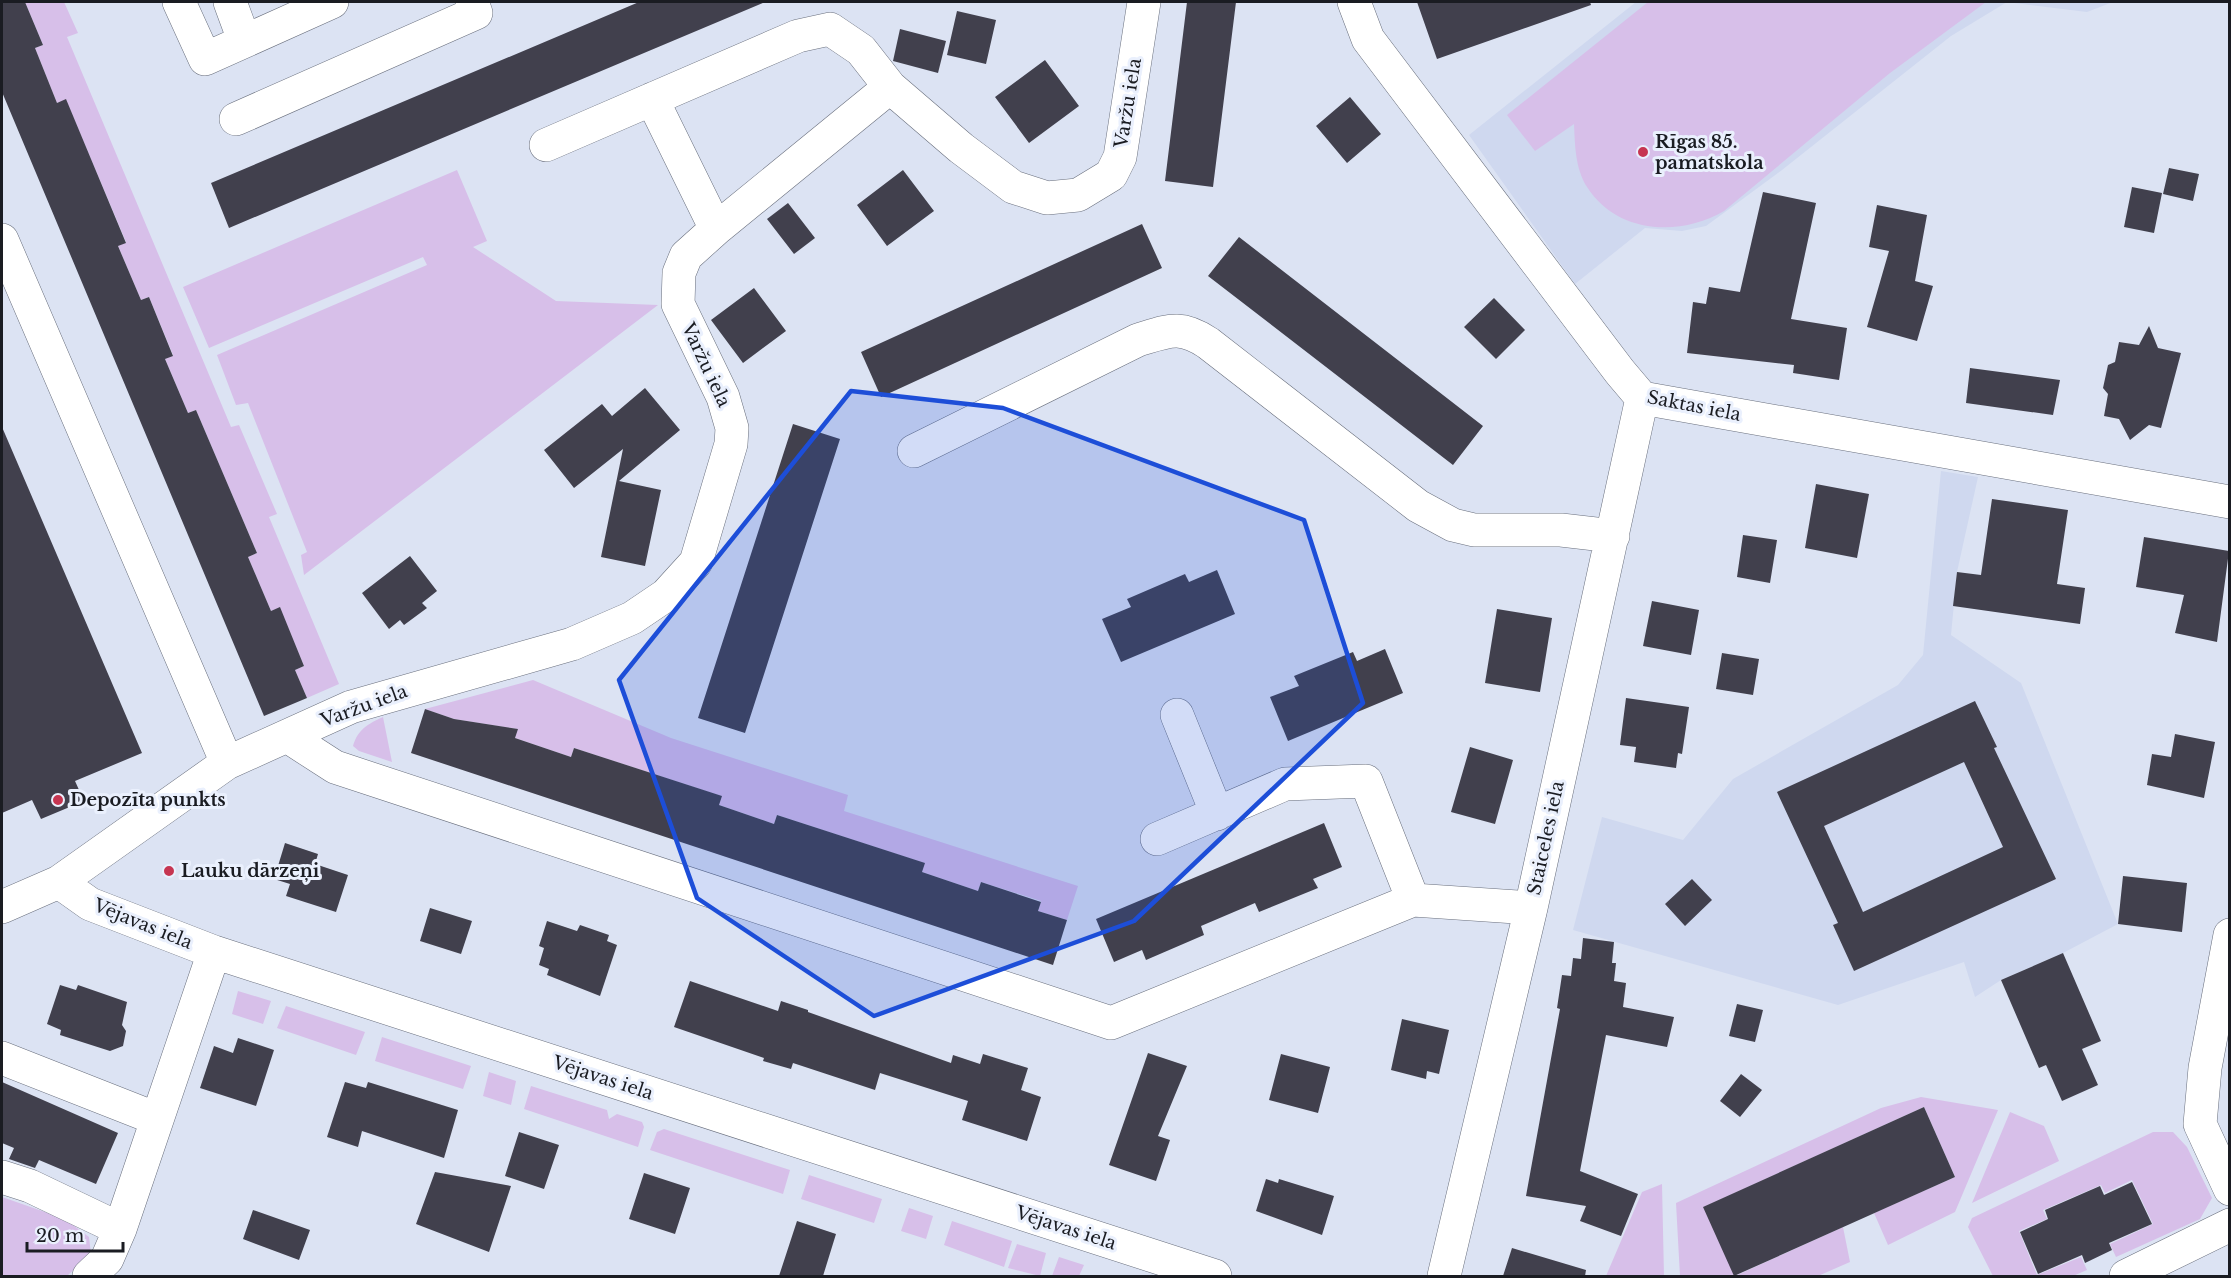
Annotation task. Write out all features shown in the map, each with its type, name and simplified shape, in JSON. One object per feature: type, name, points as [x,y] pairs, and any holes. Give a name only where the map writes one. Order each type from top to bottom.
[{"type":"street","points":[[179,2],[205,59],[333,2]]},
{"type":"street","points":[[230,2],[244,40]]},
{"type":"street","points":[[236,119],[476,13],[472,2]]},
{"type":"street","name":"Varžu iela","points":[[59,882],[227,763],[351,707],[582,640],[632,618],[666,595],[696,562],[731,444],[732,428],[723,396],[678,304],[679,273],[686,256],[890,87],[961,148],[1013,187],[1047,198],[1078,195],[1111,175],[1120,157],[1144,2]]},
{"type":"street","name":"Saktas iela","points":[[1354,2],[1368,39],[1642,398],[2229,502]]},
{"type":"street","points":[[546,145],[798,36],[830,29],[861,50],[890,87]]},
{"type":"street","points":[[652,99],[716,230]]},
{"type":"street","points":[[2,240],[227,763]]},
{"type":"street","points":[[914,451],[1138,340],[1172,330],[1184,330],[1208,342],[1418,506],[1452,525],[1474,530],[1561,530],[1613,536]]},
{"type":"street","name":"Staiceles iela","points":[[1444,1276],[1531,908],[1642,398]]},
{"type":"street","points":[[1177,715],[1217,814]]},
{"type":"street","points":[[287,736],[335,767],[1112,1023],[1413,900],[1531,908]]},
{"type":"street","points":[[1157,839],[1285,784],[1366,781],[1413,900]]},
{"type":"street","points":[[2,907],[59,882]]},
{"type":"street","name":"Vējavas iela","points":[[59,882],[90,904],[214,952],[1215,1276]]},
{"type":"street","points":[[2229,935],[2205,1068],[2200,1124],[2229,1189]]},
{"type":"street","points":[[89,1276],[107,1258],[120,1229],[214,952]]},
{"type":"street","points":[[2,1058],[157,1119]]},
{"type":"street","points":[[2,1178],[30,1186],[120,1229]]},
{"type":"street","points":[[2140,1273],[2229,1225]]},
{"type":"highlighted area","points":[[851,391],[1003,408],[1304,520],[1363,703],[1134,921],[874,1016],[697,898],[619,680]]},
{"type":"shaded area","points":[[25,2],[64,2],[78,33],[67,37],[231,427],[239,425],[277,514],[269,517],[339,684],[307,698],[295,670],[304,666],[280,608],[271,611],[248,557],[257,553],[196,410],[188,413],[165,359],[173,355],[149,297],[141,300],[118,246],[126,242],[66,100],[57,103],[35,48],[43,45]]},
{"type":"shaded area","name":"Rīgas 85. pamatskola","points":[[1636,2],[2007,2],[1951,36],[1782,170],[1706,226],[1682,231],[1645,228],[1575,284],[1469,135]]},
{"type":"shaded area","name":"Rīgas 85. pamatskola","points":[[1648,2],[1986,2],[1890,73],[1724,211],[1688,225],[1669,227],[1632,222],[1615,214],[1600,203],[1587,187],[1580,172],[1576,156],[1574,124],[1535,151],[1507,115]]},
{"type":"shaded area","points":[[2007,2],[2113,2],[2087,12]]},
{"type":"shaded area","points":[[457,170],[487,241],[473,247],[556,301],[658,305],[304,575],[301,555],[307,552],[248,403],[236,405],[217,355],[427,265],[423,257],[209,348],[183,287]]},
{"type":"shaded area","points":[[1941,471],[1978,477],[1957,572],[1951,635],[2021,683],[2118,924],[2063,953],[2001,980],[1975,997],[1964,962],[1838,1005],[1573,930],[1602,817],[1683,840],[1733,779],[1898,685],[1923,655]]},
{"type":"shaded area","points":[[533,680],[671,738],[848,795],[844,811],[1078,886],[1067,920],[1038,911],[1041,901],[981,882],[978,891],[922,872],[924,863],[777,815],[774,824],[719,805],[721,796],[574,748],[571,757],[515,738],[517,729],[454,719],[425,709]]},
{"type":"shaded area","points":[[383,717],[392,762],[359,751],[353,746],[364,728]]},
{"type":"shaded area","points":[[238,991],[271,1001],[263,1024],[232,1014]]},
{"type":"shaded area","points":[[286,1006],[365,1032],[356,1055],[277,1028]]},
{"type":"shaded area","points":[[382,1037],[471,1066],[463,1089],[375,1061]]},
{"type":"shaded area","points":[[489,1072],[516,1081],[511,1105],[483,1096]]},
{"type":"shaded area","points":[[531,1086],[607,1110],[609,1119],[617,1114],[642,1122],[644,1127],[638,1147],[524,1109]]},
{"type":"shaded area","points":[[1921,1097],[1998,1110],[1955,1212],[1888,1245],[1874,1213],[1955,1177],[1924,1107],[1704,1207],[1735,1276],[1680,1276],[1676,1203],[1881,1108]]},
{"type":"shaded area","points":[[2010,1112],[2044,1126],[2059,1161],[1972,1203]]},
{"type":"shaded area","points":[[664,1129],[790,1170],[783,1194],[650,1150],[657,1132]]},
{"type":"shaded area","points":[[2153,1132],[2173,1132],[2187,1147],[2212,1198],[2200,1219],[2116,1257],[2110,1244],[2153,1224],[2132,1180],[2105,1193],[2101,1185],[2043,1210],[2047,1219],[2019,1231],[2037,1275],[2081,1257],[2087,1270],[2073,1276],[1993,1276],[1968,1227],[1972,1218]]},
{"type":"shaded area","points":[[809,1175],[882,1199],[874,1223],[801,1199]]},
{"type":"shaded area","points":[[1662,1184],[1664,1276],[1606,1276],[1642,1192]]},
{"type":"shaded area","points":[[2,1197],[65,1219],[89,1237],[91,1254],[67,1276],[2,1276]]},
{"type":"shaded area","points":[[909,1208],[933,1216],[926,1239],[901,1231]]},
{"type":"shaded area","points":[[952,1221],[1012,1241],[1004,1267],[944,1245]]},
{"type":"shaded area","points":[[1843,1227],[1850,1262],[1818,1276],[1735,1276]]},
{"type":"shaded area","points":[[1017,1244],[1046,1253],[1040,1276],[1008,1268]]},
{"type":"shaded area","points":[[1059,1257],[1084,1265],[1079,1276],[1052,1276]]},
{"type":"building","points":[[2,2],[25,2],[43,45],[35,48],[57,103],[66,99],[126,243],[118,246],[141,300],[149,297],[173,356],[165,359],[188,413],[196,410],[257,553],[248,557],[271,611],[280,607],[304,666],[295,670],[307,698],[264,716],[2,92]]},
{"type":"building","points":[[639,2],[765,2],[229,228],[211,183]]},
{"type":"building","points":[[1187,2],[1236,2],[1213,187],[1165,181]]},
{"type":"building","points":[[1417,2],[1590,2],[1591,5],[1437,59]]},
{"type":"building","points":[[957,11],[996,20],[986,64],[947,55]]},
{"type":"building","points":[[900,29],[946,41],[938,73],[893,61]]},
{"type":"building","points":[[1045,60],[1079,106],[1029,143],[995,97]]},
{"type":"building","points":[[1350,97],[1381,134],[1347,163],[1316,126]]},
{"type":"building","points":[[2169,168],[2199,174],[2193,201],[2163,194]]},
{"type":"building","points":[[903,170],[934,211],[887,246],[857,205]]},
{"type":"building","points":[[2132,187],[2162,193],[2154,233],[2124,227]]},
{"type":"building","points":[[1763,192],[1816,203],[1791,319],[1847,328],[1839,380],[1793,373],[1794,365],[1687,353],[1693,302],[1706,304],[1709,287],[1740,292]]},
{"type":"building","points":[[788,203],[815,238],[794,254],[767,219]]},
{"type":"building","points":[[1877,205],[1927,215],[1915,281],[1933,286],[1917,341],[1867,327],[1889,251],[1869,247]]},
{"type":"building","points":[[1142,224],[1162,268],[881,397],[861,352]]},
{"type":"building","points":[[1239,237],[1483,426],[1453,465],[1208,276]]},
{"type":"building","points":[[754,288],[786,331],[743,363],[711,320]]},
{"type":"building","points":[[1494,298],[1525,330],[1496,359],[1464,327]]},
{"type":"building","points":[[2149,326],[2158,348],[2181,353],[2161,428],[2149,425],[2130,440],[2119,419],[2104,416],[2108,394],[2103,388],[2108,365],[2115,362],[2119,342],[2139,345]]},
{"type":"building","points":[[1970,368],[2060,380],[2053,415],[1966,403]]},
{"type":"building","points":[[645,388],[680,430],[619,481],[661,490],[645,566],[601,557],[623,449],[574,488],[544,450],[602,404],[612,416]]},
{"type":"building","points":[[793,424],[840,439],[745,733],[698,718]]},
{"type":"building","points":[[2,427],[142,753],[75,781],[84,801],[41,819],[32,800],[2,813]]},
{"type":"building","points":[[1816,484],[1869,494],[1857,558],[1805,548]]},
{"type":"building","points":[[1992,499],[2068,510],[2057,584],[2085,588],[2080,624],[1953,606],[1957,572],[1981,575]]},
{"type":"building","points":[[1743,535],[1777,540],[1770,583],[1737,577]]},
{"type":"building","points":[[2144,537],[2229,551],[2217,642],[2175,633],[2184,595],[2136,587]]},
{"type":"building","points":[[410,556],[437,591],[422,603],[427,608],[404,625],[400,620],[389,629],[362,593]]},
{"type":"building","points":[[1217,570],[1235,614],[1121,662],[1102,619],[1131,607],[1127,599],[1185,574],[1189,582]]},
{"type":"building","points":[[1652,601],[1699,610],[1691,655],[1643,646]]},
{"type":"building","points":[[1497,609],[1552,618],[1540,692],[1485,683]]},
{"type":"building","points":[[1385,649],[1403,693],[1288,741],[1270,697],[1299,686],[1294,676],[1353,652],[1357,661]]},
{"type":"building","points":[[1722,653],[1759,659],[1753,695],[1716,689]]},
{"type":"building","points":[[1626,698],[1689,707],[1682,754],[1678,753],[1676,768],[1634,762],[1636,747],[1620,745]]},
{"type":"building","points":[[1975,701],[1997,747],[1994,748],[2056,879],[1854,971],[1833,925],[1838,923],[1777,792]],"holes":[[[1964,762],[2003,847],[1863,912],[1824,826]]]},
{"type":"building","points":[[425,709],[454,719],[518,729],[515,738],[571,757],[574,748],[722,796],[719,805],[774,824],[777,815],[925,863],[922,872],[978,891],[981,882],[1041,902],[1038,911],[1067,920],[1053,965],[411,753]]},
{"type":"building","points":[[2175,734],[2215,742],[2204,798],[2147,785],[2152,754],[2171,757]]},
{"type":"building","points":[[1470,747],[1513,760],[1495,824],[1451,812]]},
{"type":"building","points":[[1324,823],[1342,867],[1313,879],[1318,888],[1259,912],[1255,903],[1201,926],[1204,935],[1146,960],[1142,950],[1114,962],[1096,919]]},
{"type":"building","points":[[285,843],[318,854],[315,864],[348,875],[336,912],[286,896],[290,884],[274,879]]},
{"type":"building","points":[[2123,876],[2187,883],[2182,932],[2118,924]]},
{"type":"building","points":[[1692,879],[1712,900],[1685,926],[1665,904]]},
{"type":"building","points":[[430,908],[472,921],[461,954],[420,941]]},
{"type":"building","points":[[547,921],[577,931],[580,925],[609,935],[607,941],[617,945],[600,996],[547,975],[549,969],[539,965],[544,948],[539,946]]},
{"type":"building","points":[[1583,938],[1614,942],[1612,963],[1616,963],[1614,981],[1626,983],[1623,1007],[1674,1017],[1667,1047],[1606,1035],[1580,1171],[1638,1194],[1621,1236],[1580,1221],[1586,1206],[1526,1196],[1560,1009],[1557,1008],[1562,975],[1571,976],[1573,958],[1581,959]]},
{"type":"building","points":[[2063,953],[2101,1041],[2082,1049],[2098,1085],[2062,1101],[2046,1065],[2039,1068],[2001,980]]},
{"type":"building","points":[[690,981],[778,1011],[781,1001],[951,1063],[953,1055],[980,1064],[983,1054],[1028,1068],[1021,1090],[1041,1097],[1027,1141],[962,1120],[968,1101],[880,1073],[875,1090],[793,1063],[791,1069],[763,1061],[764,1058],[674,1027]]},
{"type":"building","points":[[60,985],[76,990],[78,985],[127,1002],[122,1025],[126,1031],[123,1046],[110,1051],[60,1035],[61,1030],[47,1024]]},
{"type":"building","points":[[1737,1004],[1763,1010],[1755,1042],[1729,1036]]},
{"type":"building","points":[[1402,1019],[1449,1030],[1439,1074],[1427,1071],[1426,1079],[1391,1070]]},
{"type":"building","points":[[238,1038],[274,1050],[256,1106],[200,1088],[214,1046],[233,1053]]},
{"type":"building","points":[[1148,1053],[1187,1066],[1158,1136],[1170,1140],[1156,1181],[1109,1165]]},
{"type":"building","points":[[1281,1054],[1330,1067],[1318,1113],[1269,1100]]},
{"type":"building","points":[[1741,1074],[1762,1090],[1740,1117],[1720,1101]]},
{"type":"building","points":[[2,1082],[118,1133],[96,1184],[39,1160],[35,1168],[9,1159],[14,1148],[2,1143]]},
{"type":"building","points":[[345,1082],[366,1088],[368,1082],[458,1110],[444,1158],[362,1131],[358,1147],[327,1137]]},
{"type":"building","points":[[1924,1107],[1955,1177],[1734,1276],[1703,1207]]},
{"type":"building","points":[[519,1132],[559,1145],[544,1189],[505,1176]]},
{"type":"building","points":[[435,1172],[511,1186],[489,1252],[416,1224]]},
{"type":"building","points":[[644,1173],[690,1188],[675,1234],[629,1219]]},
{"type":"building","points":[[1266,1179],[1278,1183],[1279,1179],[1334,1196],[1322,1235],[1256,1211]]},
{"type":"building","points":[[2132,1182],[2152,1224],[2109,1243],[2112,1250],[2085,1263],[2082,1255],[2038,1274],[2020,1232],[2048,1219],[2045,1210],[2100,1186],[2104,1195]]},
{"type":"building","points":[[253,1210],[310,1230],[299,1260],[243,1239]]},
{"type":"building","points":[[797,1221],[836,1234],[823,1276],[779,1276]]},
{"type":"building","points":[[1512,1248],[1586,1270],[1585,1276],[1503,1276]]},
{"type":"place","name":"Rīgas 85. pamatskola","points":[[1643,152]]},
{"type":"place","name":"Depozīta punkts","points":[[58,800]]},
{"type":"place","name":"Lauku dārzeņi","points":[[169,871]]}]
